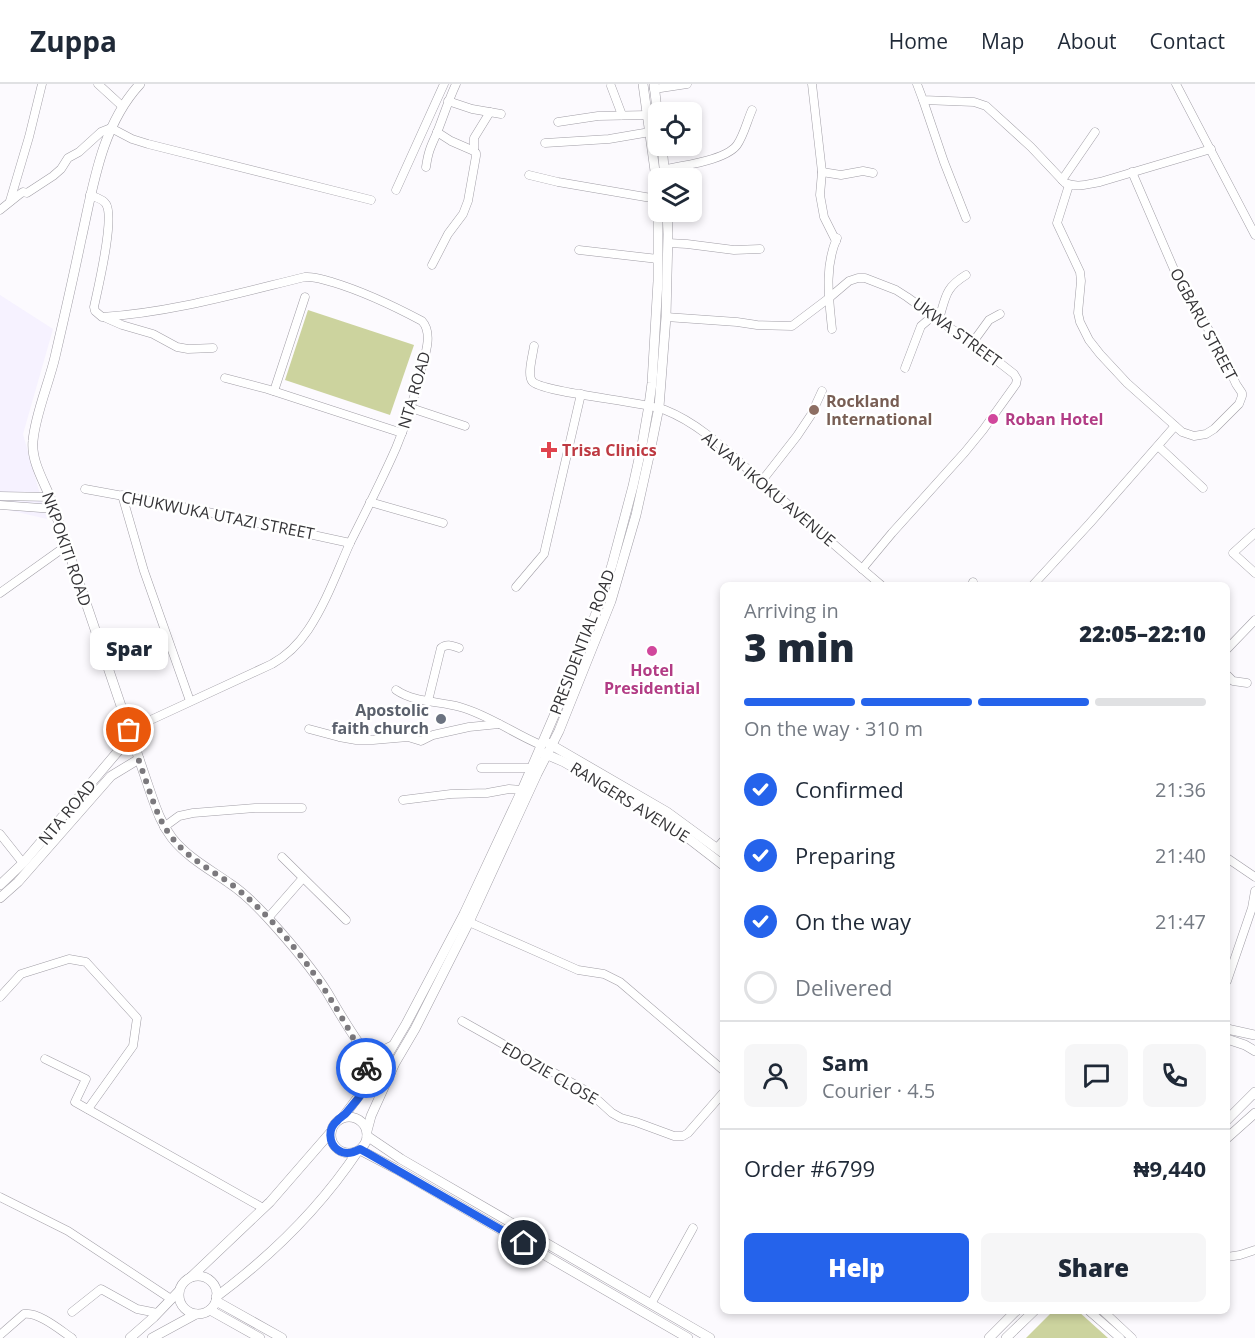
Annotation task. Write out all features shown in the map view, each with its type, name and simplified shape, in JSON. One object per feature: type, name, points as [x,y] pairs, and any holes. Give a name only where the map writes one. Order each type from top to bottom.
[{"type":"main road","name":"NKPOKITI ROAD","points":[[140,84],[122,106],[111,128],[90,195],[53,363],[35,427],[33,449],[36,464],[50,497],[138,759],[164,827],[184,851],[240,891],[268,918],[325,990],[354,1038],[389,1077]]},
{"type":"main road","name":"PRESIDENTIAL ROAD","points":[[643,84],[648,115]]},
{"type":"main road","points":[[654,86],[656,102]]},
{"type":"main road","name":"PRESIDENTIAL ROAD","points":[[344,1117],[393,1046],[496,855],[545,747],[595,616],[612,565],[654,406],[666,317],[662,303],[658,259],[657,222]]},
{"type":"main road","name":"PRESIDENTIAL ROAD","points":[[545,747],[559,731],[611,601],[636,515],[650,452],[668,243],[667,222]]},
{"type":"main road","points":[[559,731],[559,745],[566,758]]},
{"type":"main road","name":"NTA ROAD","points":[[0,885],[23,863],[130,733]]},
{"type":"main road","points":[[545,747],[566,758]]},
{"type":"main road","points":[[534,771],[566,758]]},
{"type":"main road","name":"RANGERS AVENUE","points":[[566,758],[667,812],[720,847]]},
{"type":"main road","name":"RANGERS AVENUE","points":[[566,758],[666,821],[720,863]]},
{"type":"main road","name":"NTA ROAD","points":[[0,898],[18,882],[111,776],[138,759]]},
{"type":"main road","name":"PRESIDENTIAL ROAD","points":[[367,1133],[371,1116],[389,1077],[469,922],[522,790],[534,771]]},
{"type":"main road","points":[[1230,1030],[1255,1035]]},
{"type":"main road","points":[[354,1038],[366,1068],[367,1086]]},
{"type":"main road","points":[[1230,1040],[1255,1051]]},
{"type":"main road","points":[[1245,1045],[1255,1060]]},
{"type":"main road","points":[[364,1049],[378,1053],[393,1046]]},
{"type":"main road","points":[[1230,1117],[1255,1092]]},
{"type":"main road","points":[[1230,1135],[1255,1113]]},
{"type":"main road","points":[[130,1338],[156,1315],[179,1291],[182,1284],[263,1208],[330,1132],[334,1123],[344,1117],[355,1117],[364,1125],[367,1133],[365,1143],[330,1190],[301,1223],[251,1271],[216,1299],[210,1310],[196,1314],[152,1338]]},
{"type":"main road","points":[[330,1132],[332,1142],[338,1150],[348,1153],[359,1150],[396,1169],[688,1338]]},
{"type":"main road","points":[[367,1133],[401,1159],[710,1338]]},
{"type":"main road","points":[[191,1277],[197,1276],[209,1280],[214,1285],[216,1299]]},
{"type":"main road","points":[[179,1291],[183,1306],[186,1310],[196,1314]]},
{"type":"main road","points":[[216,1299],[282,1338]]},
{"type":"main road","points":[[648,1315],[651,1304]]},
{"type":"main road","points":[[210,1310],[260,1338]]},
{"type":"main road","points":[[989,1338],[1013,1314]]},
{"type":"main road","points":[[1006,1338],[1031,1314]]},
{"type":"main road","points":[[156,1315],[165,1331]]},
{"type":"street","points":[[10,202],[42,84]]},
{"type":"street","points":[[98,84],[122,106]]},
{"type":"street","points":[[396,190],[444,84]]},
{"type":"street","points":[[426,167],[428,151],[456,84]]},
{"type":"street","points":[[654,86],[687,84]]},
{"type":"street","points":[[812,84],[822,172],[820,195],[824,217],[836,239],[828,285],[832,329]]},
{"type":"street","points":[[917,84],[966,218]]},
{"type":"street","points":[[1176,84],[1255,235]]},
{"type":"street","points":[[611,86],[621,115]]},
{"type":"street","points":[[923,100],[974,102],[986,106],[1065,182],[1085,185],[1211,149]]},
{"type":"street","points":[[448,101],[472,110],[501,114]]},
{"type":"street","points":[[684,168],[726,154],[736,146],[752,110]]},
{"type":"street","points":[[432,265],[448,234],[463,214],[468,201],[476,156],[474,138],[490,112]]},
{"type":"street","points":[[558,122],[598,116],[648,115]]},
{"type":"street","points":[[0,210],[23,192],[27,193],[53,176],[68,158],[79,152],[101,132],[111,128],[147,144],[371,200]]},
{"type":"street","points":[[545,143],[609,139],[648,130]]},
{"type":"street","points":[[437,132],[474,151]]},
{"type":"street","name":"OGBARU STREET","points":[[1095,132],[1065,182],[1057,223],[1080,272],[1078,313],[1080,322],[1089,340],[1127,383],[1182,432],[1199,436],[1214,429],[1227,417],[1239,404],[1242,396],[1221,351],[1176,274],[1132,172]]},
{"type":"street","points":[[822,172],[841,175],[863,171],[873,173]]},
{"type":"street","points":[[529,175],[648,197]]},
{"type":"street","points":[[90,195],[103,201],[108,207],[106,242],[95,311],[102,317],[153,334],[177,347],[213,348]]},
{"type":"street","points":[[668,243],[734,250],[760,249]]},
{"type":"street","points":[[579,250],[658,259]]},
{"type":"street","points":[[905,368],[921,326],[936,317],[948,290],[966,275]]},
{"type":"street","name":"NTA ROAD","points":[[102,317],[165,309],[305,277],[314,277],[360,291],[405,312],[422,321],[428,332],[425,356],[402,433],[309,628],[295,648],[272,664],[190,701],[130,733]]},
{"type":"street","name":"UKWA STREET","points":[[666,317],[792,326],[849,281],[866,278],[896,290],[973,342],[1014,374],[1017,379],[1016,384],[971,444],[862,569]]},
{"type":"street","points":[[274,391],[305,297]]},
{"type":"street","points":[[973,342],[989,320],[1000,314]]},
{"type":"street","name":"ALVAN IKOKU AVENUE","points":[[534,345],[530,375],[531,381],[535,384],[654,406],[679,417],[701,431],[877,582]]},
{"type":"street","points":[[225,378],[274,391],[402,433]]},
{"type":"street","points":[[761,482],[811,416],[822,391]]},
{"type":"street","points":[[516,587],[544,554],[582,394]]},
{"type":"street","points":[[411,408],[465,426]]},
{"type":"street","points":[[1035,582],[1090,524],[1175,426]]},
{"type":"street","points":[[1158,446],[1203,488]]},
{"type":"street","name":"CHUKWUKA UTAZI STREET","points":[[85,489],[205,511],[351,543]]},
{"type":"street","points":[[122,495],[144,571],[190,701]]},
{"type":"street","points":[[0,496],[50,497]]},
{"type":"street","points":[[370,502],[443,524]]},
{"type":"street","points":[[0,505],[54,509]]},
{"type":"street","points":[[1255,533],[1233,553],[1255,573]]},
{"type":"street","points":[[0,593],[66,546]]},
{"type":"street","points":[[1230,647],[1255,620]]},
{"type":"street","points":[[428,701],[441,648],[450,645],[459,648]]},
{"type":"street","points":[[1230,678],[1233,681],[1248,682]]},
{"type":"street","points":[[400,693],[459,706],[545,747]]},
{"type":"street","points":[[309,729],[339,738],[356,740],[408,737],[421,741],[433,735],[469,727],[499,724]]},
{"type":"street","points":[[480,768],[534,771]]},
{"type":"street","points":[[402,800],[509,789],[522,790]]},
{"type":"street","points":[[164,827],[179,816],[193,813],[255,808],[302,808]]},
{"type":"street","points":[[0,834],[23,863]]},
{"type":"street","points":[[282,857],[346,920]]},
{"type":"street","points":[[1230,860],[1255,877]]},
{"type":"street","points":[[268,918],[303,878]]},
{"type":"street","points":[[1230,972],[1252,908],[1255,891]]},
{"type":"street","points":[[469,922],[578,970],[604,974],[620,982],[720,1067]]},
{"type":"street","points":[[0,997],[21,974],[69,959],[86,962],[137,1018],[133,1046],[88,1109]]},
{"type":"street","name":"EDOZIE CLOSE","points":[[462,1021],[590,1093],[621,1118],[674,1136],[683,1136],[688,1133],[720,1096]]},
{"type":"street","points":[[45,1059],[86,1079],[75,1102],[263,1208]]},
{"type":"street","points":[[0,1197],[68,1231],[171,1299]]},
{"type":"street","points":[[651,1304],[693,1228]]},
{"type":"street","points":[[1230,1257],[1255,1250]]},
{"type":"street","points":[[72,1312],[101,1289],[137,1309],[156,1315]]},
{"type":"street","points":[[0,1335],[24,1314],[31,1313],[72,1338]]},
{"type":"street","points":[[1092,1314],[1120,1338]]},
{"type":"street","points":[[1106,1314],[1132,1338]]},
{"type":"shaded area","points":[[0,295],[53,329],[23,434],[47,519],[0,508]]},
{"type":"green space","points":[[308,310],[414,345],[390,415],[285,380]]},
{"type":"green space","points":[[1050,1314],[1081,1314],[1108,1338],[1026,1338]]},
{"type":"way so far","points":[[129,730],[164,827],[184,851],[240,891],[283,935],[325,990],[354,1038],[366,1068]]},
{"type":"place","name":"Rockland International","points":[[814,410]]},
{"type":"place","name":"Roban Hotel","points":[[993,419]]},
{"type":"place","name":"Trisa Clinics","points":[[549,450]]},
{"type":"place","name":"Hotel Presidential","points":[[652,651]]},
{"type":"place","name":"Apostolic faith church","points":[[441,719]]},
{"type":"place","name":"Spar","points":[[129,730]]},
{"type":"route","points":[[366,1068],[367,1086],[344,1117],[334,1123],[330,1132],[330,1138],[335,1147],[348,1153],[360,1149],[524,1243]]}]
